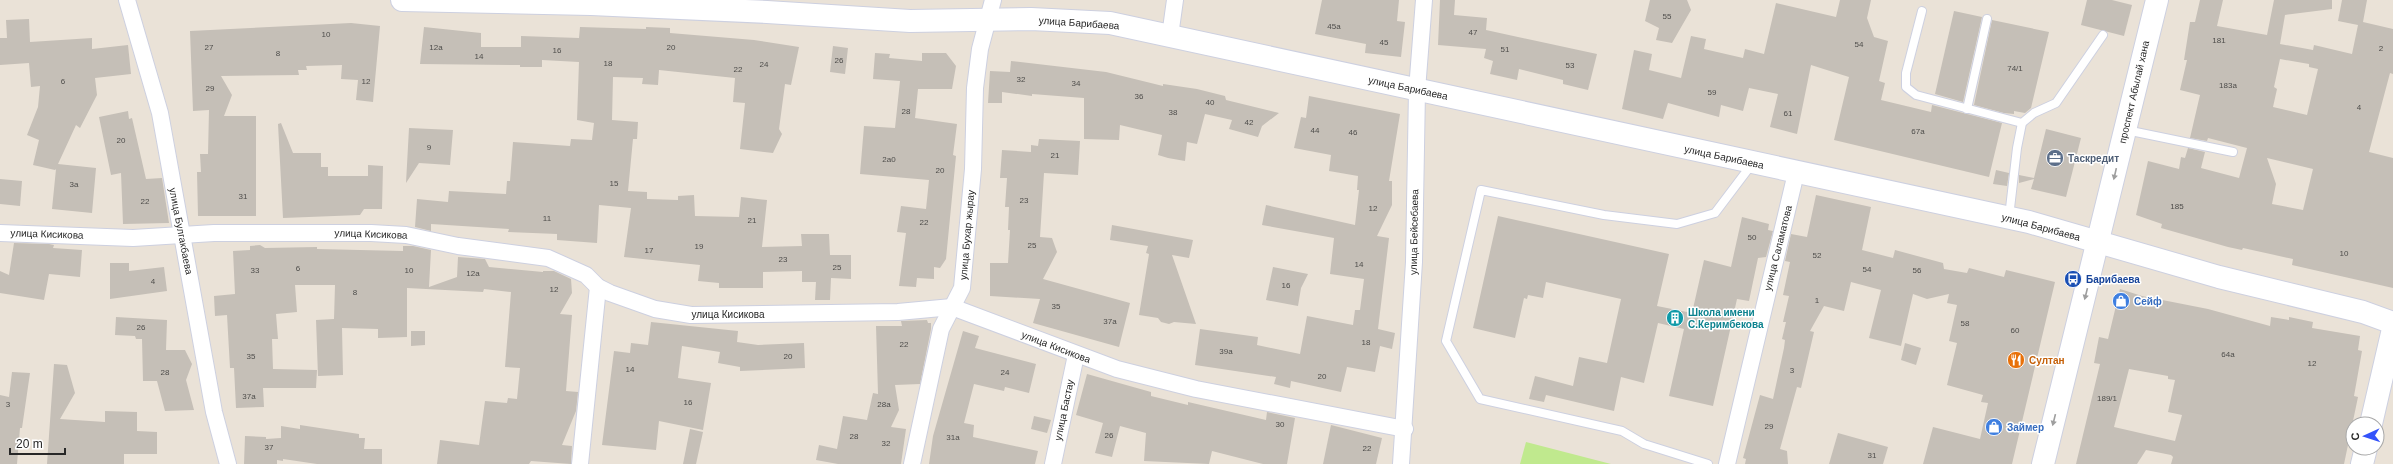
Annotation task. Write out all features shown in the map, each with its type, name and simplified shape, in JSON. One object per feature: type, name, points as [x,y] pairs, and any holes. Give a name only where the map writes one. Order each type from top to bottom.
[{"type":"street","name":"улица Булгакбаева","points":[[127,0],[160,113],[214,412],[228,464]]},
{"type":"street","name":"улица Барибаева","points":[[402,0],[591,4],[767,12],[910,21],[991,10],[1110,23],[2009,218],[2219,276],[2363,312],[2393,323]]},
{"type":"street","points":[[1170,36],[1175,0]]},
{"type":"street","name":"улица Бейсебаева","points":[[1401,464],[1405,429],[1414,262],[1417,90],[1424,0]]},
{"type":"street","name":"проспект Абылай хана","points":[[2043,464],[2156,0]]},
{"type":"street","name":"улица Бухар жырау","points":[[912,464],[941,329],[962,288],[974,169],[975,88],[980,49],[991,10]]},
{"type":"street","name":"улица Саламатова","points":[[1727,464],[1796,173]]},
{"type":"street","name":"улица Кисикова","points":[[0,233],[133,238],[183,234],[371,233],[406,235],[458,246],[548,258],[586,275],[598,287],[654,309],[691,315],[898,312],[952,307],[1076,355],[1117,369],[1196,389],[1405,429]]},
{"type":"street","points":[[580,464],[598,287]]},
{"type":"street","points":[[2374,416],[2386,384],[2393,329]]},
{"type":"street","name":"улица Бастау","points":[[1053,464],[1076,355]]},
{"type":"lane","points":[[1922,11],[1906,73],[1906,87],[1916,95],[2022,123]]},
{"type":"lane","points":[[1967,109],[1987,19]]},
{"type":"lane","points":[[2009,218],[2017,148],[2022,123],[2034,113],[2056,103],[2103,35]]},
{"type":"lane","points":[[2125,130],[2233,152]]},
{"type":"lane","points":[[1708,464],[1644,444],[1622,431],[1480,399],[1446,341],[1481,190],[1604,215],[1677,224],[1714,213],[1752,163]]},
{"type":"green space","points":[[1526,442],[1611,464],[1520,464]]},
{"type":"building","points":[[1322,0],[1399,0],[1397,21],[1405,22],[1401,57],[1365,53],[1366,44],[1315,34]]},
{"type":"building","points":[[1440,0],[1455,0],[1454,15],[1487,18],[1486,30],[1597,54],[1588,90],[1563,84],[1563,80],[1519,69],[1517,80],[1490,74],[1493,61],[1484,58],[1486,49],[1438,45]]},
{"type":"building","points":[[1650,0],[1687,0],[1691,10],[1672,43],[1656,40],[1659,28],[1645,21]]},
{"type":"building","points":[[1840,0],[1871,0],[1867,18],[1874,37],[1888,41],[1879,81],[1885,83],[1881,100],[1931,112],[1932,105],[2002,123],[1989,177],[1834,140],[1849,77],[1811,65],[1797,134],[1770,127],[1778,94],[1749,88],[1743,111],[1721,105],[1719,117],[1668,103],[1663,119],[1622,109],[1634,50],[1652,54],[1649,70],[1681,78],[1691,36],[1706,39],[1704,49],[1743,58],[1745,49],[1764,54],[1776,3],[1836,17]]},
{"type":"building","points":[[2087,0],[2112,0],[2132,5],[2124,36],[2081,25]]},
{"type":"building","points":[[2200,0],[2223,0],[2217,26],[2267,35],[2274,0],[2332,0],[2332,9],[2285,15],[2280,44],[2313,50],[2314,45],[2352,54],[2358,25],[2338,21],[2342,0],[2367,0],[2363,22],[2393,29],[2393,74],[2390,73],[2369,152],[2393,158],[2393,288],[2292,265],[2293,259],[2243,248],[2242,250],[2228,247],[2161,228],[2162,224],[2136,215],[2148,161],[2179,169],[2181,157],[2185,158],[2188,148],[2205,152],[2201,168],[2239,178],[2247,148],[2208,138],[2207,141],[2190,138],[2200,95],[2180,90],[2187,60],[2184,60],[2190,22],[2195,22]],"holes":[[[2280,59],[2309,64],[2309,67],[2318,69],[2307,115],[2273,107],[2277,89],[2274,87]],[[2267,158],[2313,169],[2303,210],[2272,204],[2276,184]]]},
{"type":"building","points":[[1954,11],[1982,17],[1963,102],[1935,94]]},
{"type":"building","points":[[29,19],[30,42],[92,38],[92,49],[128,45],[131,74],[95,78],[97,95],[80,128],[76,125],[58,164],[96,168],[92,213],[52,209],[56,169],[33,165],[39,140],[27,135],[38,107],[40,86],[31,87],[29,63],[0,65],[0,38],[7,38],[6,20]]},
{"type":"building","points":[[1992,20],[2049,32],[2031,108],[2025,113],[2014,111],[2014,114],[2004,113],[1974,105]]},
{"type":"building","points":[[351,23],[380,26],[373,102],[356,100],[358,80],[341,79],[342,65],[306,66],[307,70],[298,70],[299,75],[221,76],[232,95],[224,116],[256,116],[256,216],[198,216],[197,172],[201,172],[200,154],[208,154],[209,110],[193,111],[190,31]]},
{"type":"building","points":[[424,27],[481,33],[481,47],[521,47],[521,36],[579,38],[580,27],[646,29],[646,27],[670,28],[670,33],[754,40],[799,47],[791,85],[785,84],[779,129],[782,134],[773,153],[740,149],[745,103],[733,102],[735,78],[659,70],[658,85],[642,84],[643,78],[613,77],[612,120],[638,122],[637,139],[633,139],[628,191],[647,192],[647,199],[678,200],[678,196],[694,195],[695,216],[739,217],[741,197],[767,200],[762,247],[802,246],[801,234],[829,234],[830,255],[851,255],[851,279],[831,278],[830,300],[815,300],[816,282],[802,282],[802,271],[763,272],[763,288],[719,288],[719,283],[698,281],[700,265],[624,257],[631,208],[599,205],[597,243],[557,240],[557,234],[508,232],[509,229],[431,224],[431,231],[415,227],[417,199],[448,202],[449,191],[506,194],[507,181],[510,181],[513,142],[570,146],[571,139],[592,140],[594,123],[577,120],[579,62],[542,60],[542,67],[520,67],[520,65],[420,64]]},
{"type":"building","points":[[833,46],[848,48],[845,74],[830,72]]},
{"type":"building","points":[[875,53],[890,54],[889,58],[922,61],[922,53],[946,53],[956,66],[952,89],[918,89],[915,118],[957,124],[953,155],[956,156],[946,259],[940,268],[934,267],[934,279],[917,278],[916,287],[899,286],[906,233],[897,232],[901,206],[926,209],[929,180],[860,174],[864,126],[895,128],[900,81],[873,79]]},
{"type":"building","points":[[1011,61],[1106,72],[1163,86],[1163,84],[1197,89],[1225,96],[1226,100],[1279,113],[1262,126],[1258,137],[1229,129],[1232,120],[1205,114],[1197,144],[1187,142],[1185,161],[1168,158],[1158,155],[1162,135],[1120,125],[1119,140],[1084,139],[1084,98],[1032,94],[1032,96],[1002,92],[1002,103],[988,103],[990,71],[1010,72]]},
{"type":"building","points":[[1309,96],[1400,114],[1389,181],[1392,181],[1392,205],[1377,236],[1389,238],[1378,329],[1395,333],[1392,349],[1380,346],[1375,372],[1347,367],[1341,392],[1291,381],[1290,388],[1274,384],[1276,377],[1195,365],[1200,329],[1258,337],[1257,345],[1300,354],[1307,316],[1353,325],[1355,310],[1360,310],[1364,279],[1330,274],[1334,238],[1262,225],[1266,205],[1355,225],[1359,190],[1357,190],[1358,176],[1329,171],[1331,155],[1294,148],[1301,117],[1306,118]]},
{"type":"building","points":[[128,111],[129,119],[132,118],[146,179],[162,178],[169,223],[123,224],[121,173],[111,175],[99,117]]},
{"type":"building","points":[[281,123],[293,153],[321,153],[321,167],[328,167],[328,176],[368,176],[368,165],[383,166],[382,209],[364,209],[360,215],[283,218],[278,124]]},
{"type":"building","points":[[409,128],[453,130],[450,165],[419,163],[406,183]]},
{"type":"building","points":[[2046,129],[2081,138],[2066,197],[2031,189],[2034,179],[2019,183],[2019,175],[2034,178]]},
{"type":"building","points":[[1039,139],[1080,141],[1078,175],[1044,173],[1040,237],[1052,238],[1057,252],[1043,279],[1130,303],[1119,347],[1033,323],[1040,299],[990,296],[990,263],[1008,263],[1010,230],[1008,230],[1009,207],[1005,207],[1007,178],[1000,178],[1002,150],[1031,152],[1031,145],[1038,146]]},
{"type":"building","points":[[1996,170],[2009,173],[2007,186],[1993,184]]},
{"type":"building","points":[[0,179],[22,181],[20,206],[0,204]]},
{"type":"building","points":[[1816,195],[1871,207],[1862,250],[1893,258],[1895,250],[1943,263],[1944,269],[1967,273],[1969,268],[2004,277],[2006,270],[2055,282],[2012,464],[1923,464],[1933,427],[1980,439],[1988,403],[1981,402],[1983,395],[1947,385],[1957,343],[1949,341],[1957,305],[1947,303],[1949,294],[1927,299],[1913,294],[1901,346],[1869,338],[1881,290],[1851,282],[1844,311],[1824,306],[1810,331],[1814,332],[1801,388],[1797,387],[1780,449],[1787,451],[1788,464],[1745,464],[1746,459],[1743,458],[1760,395],[1773,399],[1784,348],[1785,340],[1782,339],[1786,322],[1783,322],[1789,296],[1783,295],[1790,262],[1785,261],[1791,234],[1807,237]]},
{"type":"building","name":"Школа имени С.Керимбекова","points":[[1498,216],[1669,254],[1657,306],[1692,313],[1704,260],[1731,267],[1742,217],[1769,224],[1768,230],[1773,231],[1766,257],[1758,258],[1749,301],[1737,299],[1713,406],[1669,396],[1684,329],[1658,323],[1644,383],[1621,377],[1614,411],[1546,395],[1544,402],[1529,399],[1535,376],[1573,386],[1579,357],[1607,363],[1621,299],[1546,282],[1543,298],[1528,295],[1527,299],[1524,298],[1515,338],[1473,328]]},
{"type":"building","points":[[1112,225],[1193,240],[1189,258],[1172,255],[1196,324],[1174,322],[1169,324],[1161,322],[1158,318],[1139,315],[1149,254],[1146,253],[1148,246],[1110,240]]},
{"type":"building","points":[[14,243],[49,244],[54,245],[53,248],[82,250],[80,277],[49,274],[44,300],[0,293],[0,271],[9,275]]},
{"type":"building","points":[[260,245],[265,248],[317,247],[317,249],[403,251],[403,246],[413,246],[431,250],[429,287],[457,277],[458,257],[485,259],[489,267],[543,272],[554,271],[571,279],[572,293],[560,314],[572,315],[566,391],[578,392],[576,411],[562,445],[572,446],[571,464],[531,461],[529,464],[437,464],[440,440],[479,445],[485,401],[507,403],[508,398],[517,399],[520,368],[505,367],[511,292],[484,289],[483,292],[407,288],[407,337],[378,338],[378,329],[342,328],[343,375],[318,376],[316,320],[334,319],[335,285],[295,285],[297,312],[276,314],[278,339],[272,339],[273,369],[317,370],[316,388],[263,388],[264,407],[236,408],[234,368],[230,368],[227,315],[215,316],[214,296],[235,294],[233,251],[250,250],[250,246]]},
{"type":"building","points":[[110,263],[129,263],[129,271],[164,267],[167,291],[110,299]]},
{"type":"building","points":[[1273,267],[1308,274],[1301,288],[1298,306],[1266,300]]},
{"type":"building","points":[[2120,289],[2142,296],[2208,309],[2270,326],[2271,317],[2289,320],[2289,317],[2313,322],[2312,328],[2360,336],[2358,350],[2362,351],[2354,396],[2358,397],[2354,416],[2345,416],[2346,456],[2344,464],[2171,464],[2173,457],[2171,455],[2146,450],[2137,464],[2076,464],[2100,364],[2094,363],[2099,337],[2108,339]],"holes":[[[2129,369],[2168,376],[2168,379],[2175,380],[2168,412],[2182,415],[2175,441],[2114,427]]]},
{"type":"building","points":[[116,317],[167,320],[166,350],[185,350],[192,364],[186,380],[194,410],[165,411],[157,381],[143,381],[142,339],[136,339],[135,336],[115,335]]},
{"type":"building","points":[[927,320],[928,323],[931,323],[931,329],[920,384],[895,385],[899,410],[891,427],[906,429],[901,464],[838,464],[816,460],[819,445],[837,449],[843,416],[867,420],[873,393],[878,394],[876,326],[902,326],[901,321]]},
{"type":"building","points":[[651,322],[738,331],[737,342],[758,345],[804,343],[805,368],[740,371],[740,367],[718,363],[720,352],[682,346],[678,378],[711,383],[703,430],[659,421],[656,450],[602,445],[614,351],[630,353],[631,343],[648,345]]},
{"type":"building","points":[[411,331],[425,331],[425,345],[411,346]]},
{"type":"building","points":[[963,331],[979,336],[975,348],[1036,364],[1029,393],[1005,387],[1004,391],[974,384],[964,423],[974,425],[973,437],[1038,451],[1035,464],[929,464],[933,436]]},
{"type":"building","points":[[1905,343],[1921,348],[1916,365],[1901,360]]},
{"type":"building","points":[[54,364],[67,365],[75,393],[60,419],[105,422],[105,411],[137,412],[137,431],[157,432],[157,454],[124,454],[124,464],[47,464]]},
{"type":"building","points":[[12,372],[30,373],[22,428],[20,428],[17,464],[0,464],[0,395],[9,397]]},
{"type":"building","points":[[1087,374],[1151,392],[1151,396],[1188,405],[1188,402],[1266,420],[1267,412],[1295,418],[1287,464],[1263,464],[1212,451],[1209,464],[1144,461],[1146,433],[1120,426],[1112,457],[1095,453],[1103,423],[1076,415]]},
{"type":"building","points":[[1034,416],[1051,420],[1047,433],[1031,429]]},
{"type":"building","points":[[300,425],[359,434],[359,438],[365,438],[364,449],[382,449],[382,464],[317,464],[283,459],[283,461],[277,460],[277,464],[244,464],[245,436],[266,437],[266,439],[281,438],[281,426],[300,429]]},
{"type":"building","points":[[1331,425],[1382,438],[1376,464],[1323,464]]},
{"type":"building","points":[[690,429],[703,432],[696,464],[683,464]]},
{"type":"building","points":[[1838,433],[1888,447],[1883,464],[1829,464]]},
{"type":"place","name":"Таскредит","points":[[2055,158]]},
{"type":"place","name":"Барибаева","points":[[2073,279]]},
{"type":"place","name":"Сейф","points":[[2121,301]]},
{"type":"place","name":"Школа имени С.Керимбекова","points":[[1675,318]]},
{"type":"place","name":"Султан","points":[[2016,360]]},
{"type":"place","name":"Займер","points":[[1994,427]]}]
